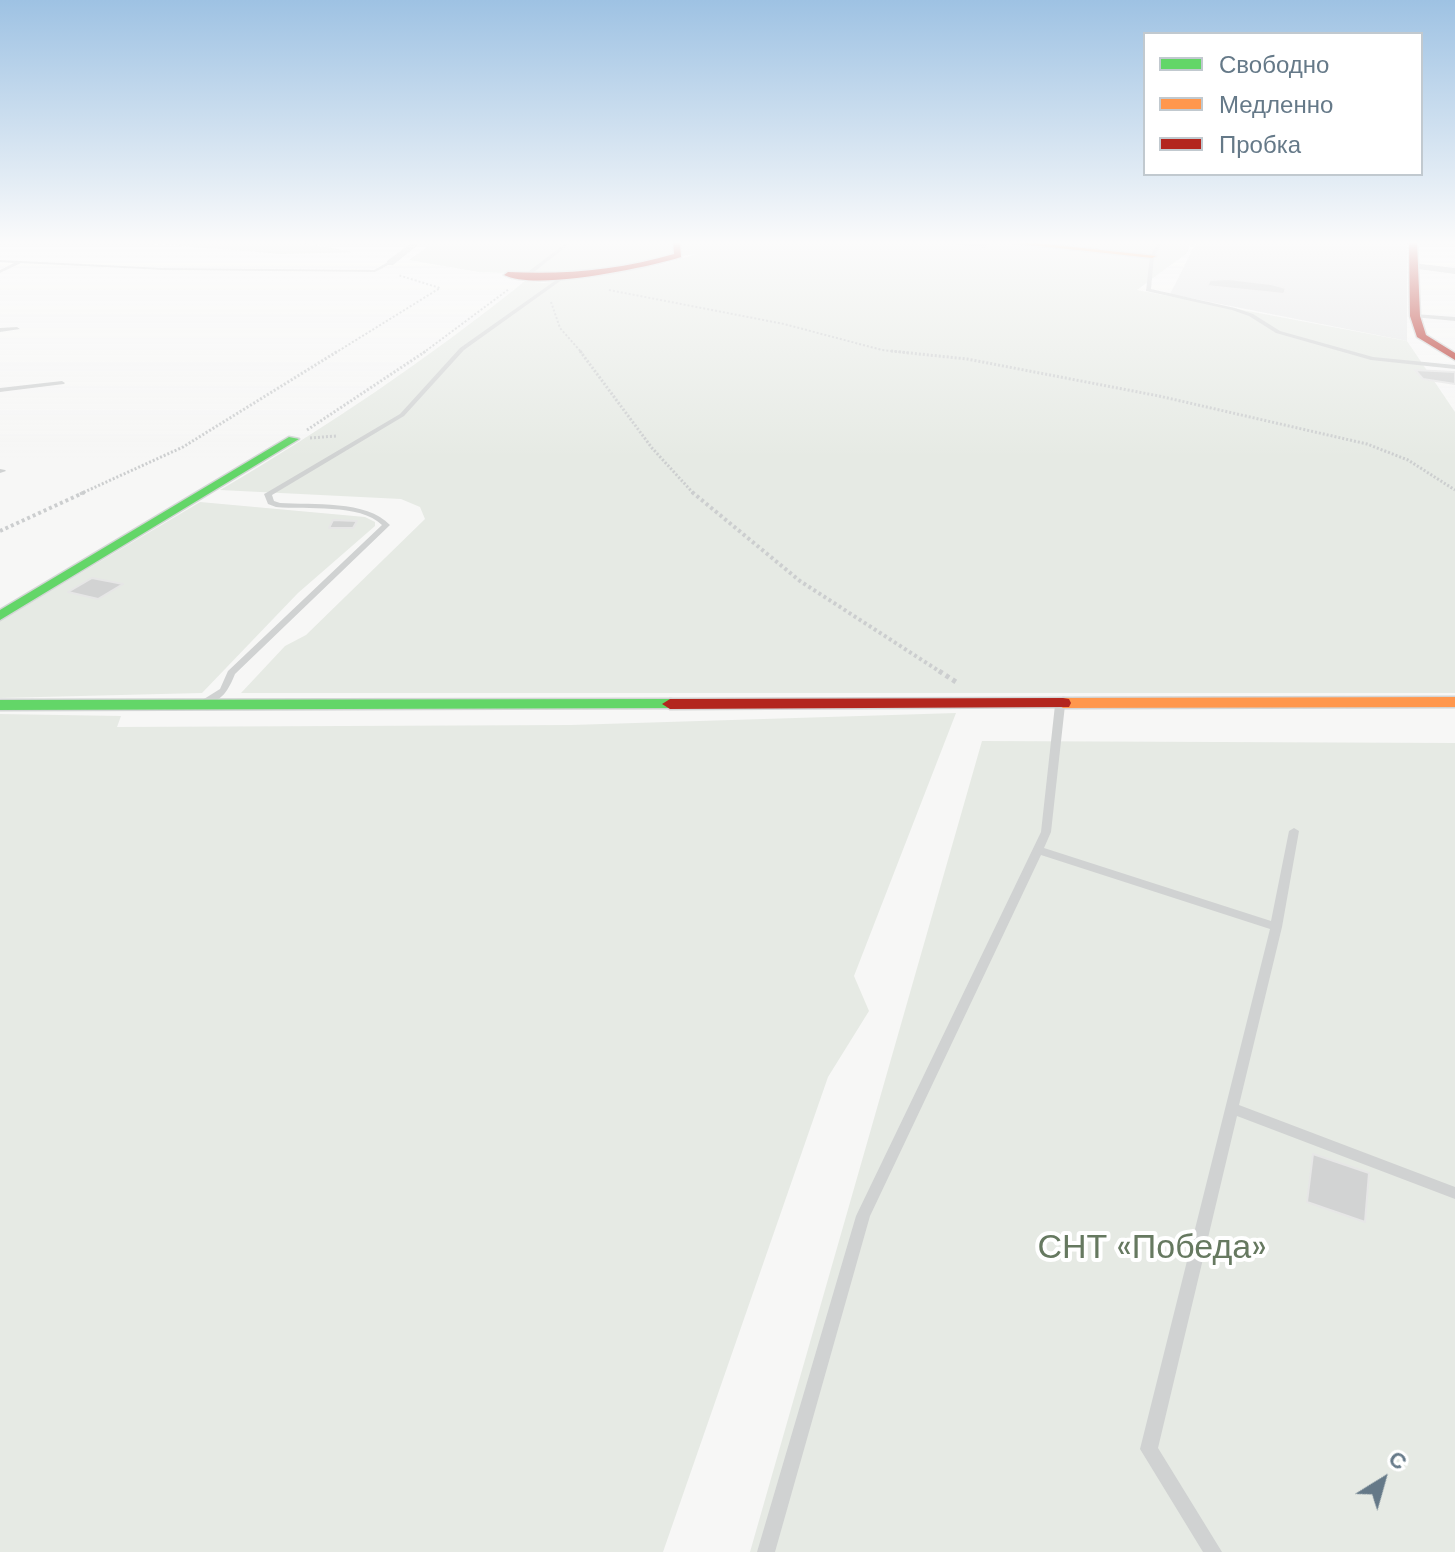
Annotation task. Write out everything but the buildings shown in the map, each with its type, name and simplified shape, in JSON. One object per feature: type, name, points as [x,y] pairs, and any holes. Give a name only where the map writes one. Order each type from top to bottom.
[{"type":"street","points":[[1415,316],[1422,337],[1455,357]]},
{"type":"street","points":[[0,616],[293,439]]},
{"type":"street","points":[[0,705],[1455,702]]},
{"type":"lane","points":[[199,704],[224,690],[231,673],[386,525],[374,514],[279,505],[271,502],[268,494],[402,415],[462,349],[518,313]]},
{"type":"lane","points":[[1246,313],[1278,332],[1373,359],[1455,367]]},
{"type":"lane","points":[[1415,316],[1455,319]]},
{"type":"lane","points":[[0,330],[17,329]]},
{"type":"lane","points":[[0,390],[62,383]]},
{"type":"lane","points":[[766,1552],[863,1216],[1046,832],[1060,705]]},
{"type":"lane","points":[[1213,1552],[1149,1449],[1276,927],[1294,831]]},
{"type":"lane","points":[[1038,850],[1276,927]]},
{"type":"lane","points":[[1232,1108],[1455,1193]]},
{"type":"path","points":[[0,531],[183,447],[399,313]]},
{"type":"path","points":[[293,439],[478,313]]},
{"type":"path","points":[[553,313],[557,325],[593,365],[661,458],[738,536],[822,599],[992,705]]},
{"type":"path","points":[[729,313],[784,324],[882,350],[967,359],[1159,396],[1367,444],[1408,460],[1455,490]]},
{"type":"shaded area","points":[[1268,313],[1407,313],[1407,341]]},
{"type":"green space","points":[[483,313],[1261,313],[1407,341],[1455,412],[1455,693],[241,693],[285,646],[306,635],[425,519],[420,507],[401,499],[220,490],[299,442]]},
{"type":"green space","points":[[200,502],[365,517],[375,522],[375,526],[298,593],[202,693],[0,698],[0,621]]},
{"type":"green space","points":[[956,713],[854,976],[869,1011],[828,1077],[663,1552],[0,1552],[0,714],[121,716],[117,727],[571,725]]},
{"type":"green space","name":"СНТ «Победа»","points":[[982,741],[1455,743],[1455,1552],[750,1552]]},
{"type":"traffic: fast","points":[[0,616],[293,439]]},
{"type":"traffic: fast","points":[[0,705],[670,704]]},
{"type":"traffic: slow","points":[[1063,703],[1455,702]]},
{"type":"traffic: jam","points":[[1415,313],[1422,337],[1455,357]]},
{"type":"traffic: jam","points":[[670,704],[1063,703]]}]
